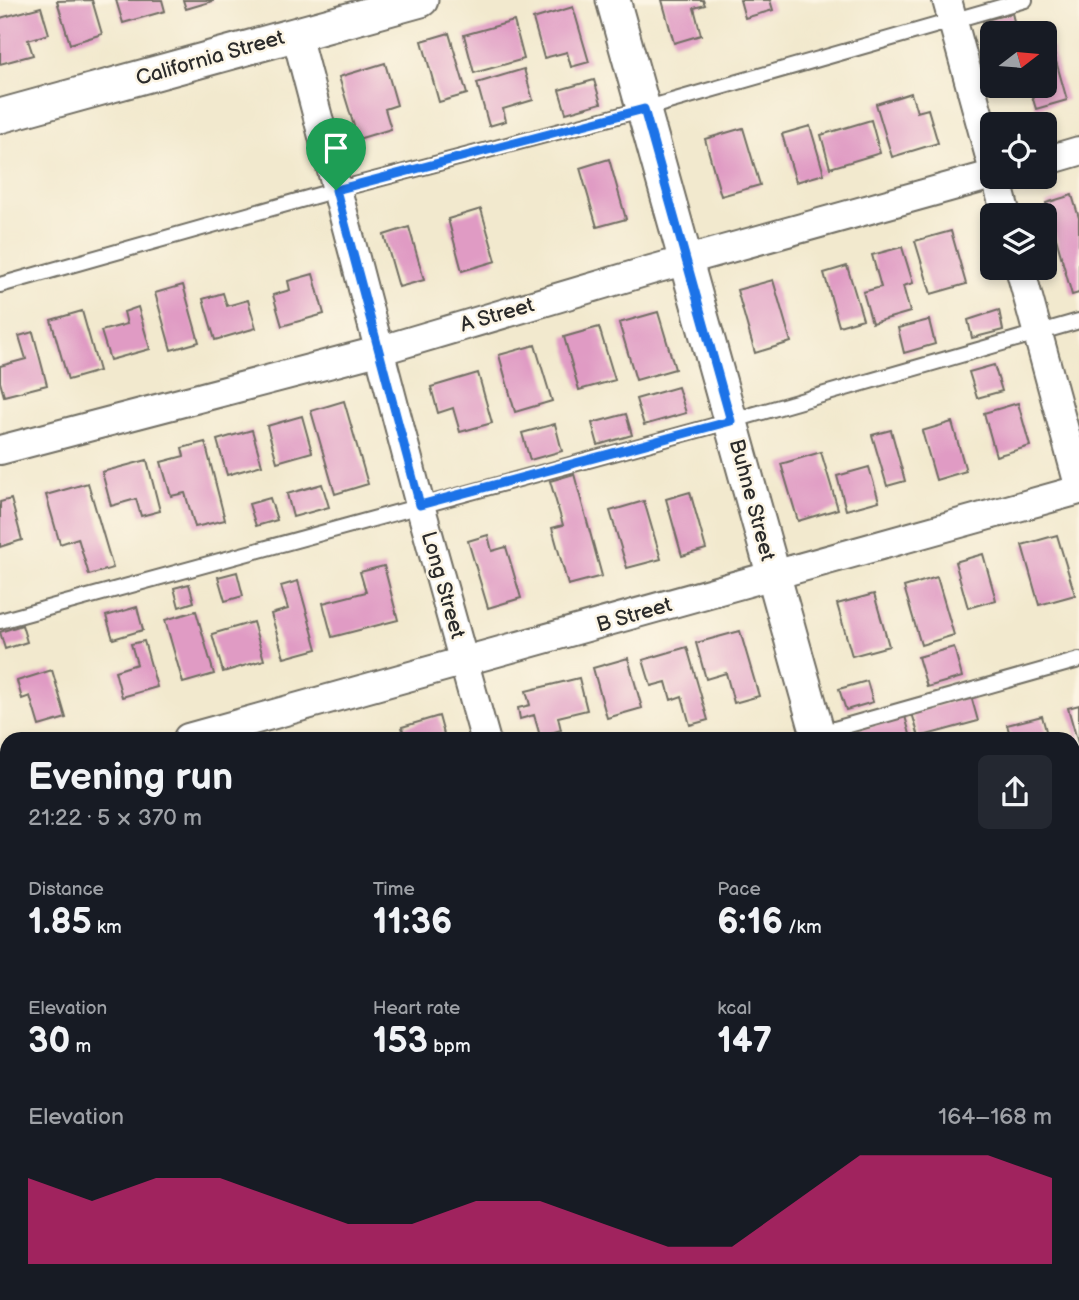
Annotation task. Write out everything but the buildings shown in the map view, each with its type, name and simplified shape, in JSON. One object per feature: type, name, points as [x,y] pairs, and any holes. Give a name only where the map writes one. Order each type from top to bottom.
[{"type":"street","name":"California Street","points":[[0,116],[421,0]]},
{"type":"street","name":"Buhne Street","points":[[613,0],[731,421],[812,732]]},
{"type":"street","points":[[950,11],[980,120]]},
{"type":"street","name":"Long Street","points":[[296,34],[378,351],[483,732]]},
{"type":"street","points":[[1057,157],[1079,151]]},
{"type":"street","name":"A Street","points":[[0,450],[378,351],[686,261],[980,180]]},
{"type":"street","points":[[1023,280],[1079,487]]},
{"type":"street","name":"B Street","points":[[210,732],[773,577],[1079,487]]},
{"type":"lane","points":[[0,285],[336,190],[644,109],[950,11],[1025,0]]},
{"type":"lane","points":[[0,621],[731,421],[1079,321]]},
{"type":"lane","points":[[830,732],[1079,660]]},
{"type":"route","points":[[644,109],[731,421],[420,505],[336,190],[644,109]]}]
